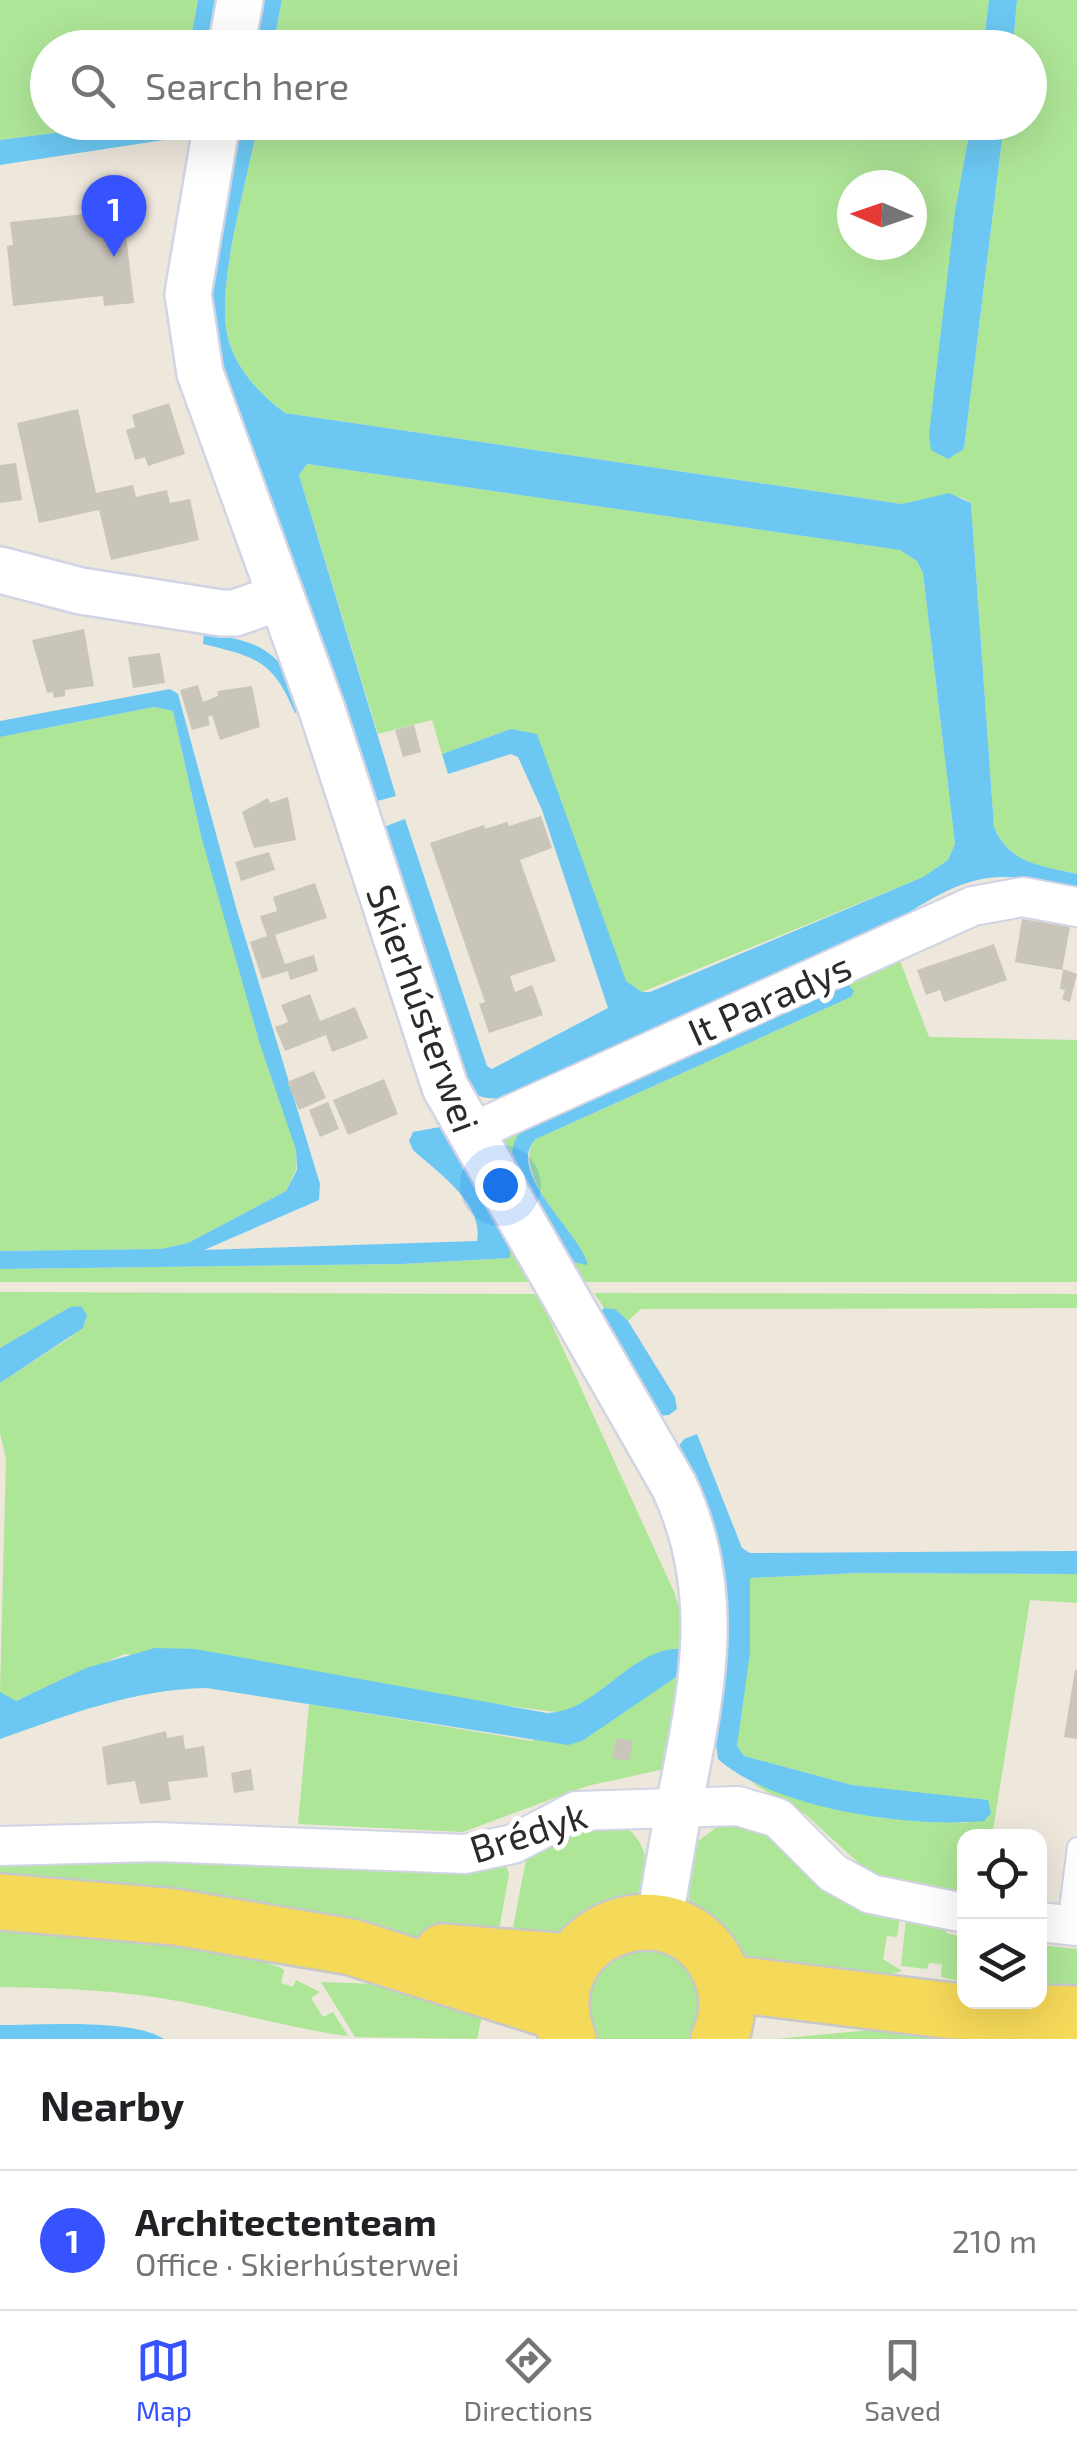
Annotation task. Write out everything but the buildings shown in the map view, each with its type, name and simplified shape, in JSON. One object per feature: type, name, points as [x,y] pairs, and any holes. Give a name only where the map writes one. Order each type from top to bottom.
[{"type":"main road","points":[[0,1902],[175,1917],[351,1947],[567,2005],[600,1933],[634,1922],[659,1923],[684,1931],[705,1948],[722,2018],[952,2011],[1077,2014]]},
{"type":"street","points":[[234,30],[240,0]]},
{"type":"street","name":"Skierhústerwei","points":[[214,140],[191,269],[189,322],[200,373],[282,597],[429,1044],[468,1134],[650,1442],[692,1528],[704,1580],[708,1636],[659,1923]]},
{"type":"street","points":[[0,570],[81,591],[221,613],[235,614],[282,597]]},
{"type":"street","name":"It Paradys","points":[[468,1134],[972,906],[1023,897],[1077,907]]},
{"type":"street","name":"Brédyk","points":[[0,1846],[157,1842],[465,1854],[512,1844],[576,1811],[738,1806],[764,1811],[790,1827],[833,1873],[870,1894],[957,1912]]},
{"type":"lane","points":[[1061,1924],[1077,1847]]},
{"type":"green space","points":[[0,0],[198,0],[192,30],[30,30],[30,136],[0,140]]},
{"type":"green space","points":[[282,0],[989,0],[985,30],[276,30]]},
{"type":"green space","points":[[1017,0],[1077,0],[1077,874],[1017,856],[994,827],[971,503],[947,496],[902,504],[285,413],[239,365],[226,327],[227,280],[254,140],[968,140],[955,211],[948,459],[964,449],[1002,140],[1047,140],[1047,30],[1014,30]]},
{"type":"green space","points":[[307,464],[901,550],[917,561],[923,573],[955,844],[948,860],[923,877],[642,992],[626,981],[511,729],[442,754],[432,720],[378,734],[299,475]]},
{"type":"green space","points":[[154,707],[173,711],[201,836],[296,1150],[296,1170],[286,1191],[188,1243],[161,1249],[0,1251],[0,737]]},
{"type":"green space","points":[[897,953],[929,1037],[1077,1040],[1077,1282],[567,1282],[500,1142],[507,1130]],"holes":[[[854,990],[851,997],[536,1139],[530,1150],[536,1182],[587,1258],[528,1197],[513,1165],[526,1126]]]},
{"type":"green space","points":[[425,1060],[461,1142],[539,1282],[0,1282],[0,1269],[402,1264],[510,1258],[510,1243],[445,1126],[437,1124],[427,1099],[434,1095],[420,1061]]},
{"type":"green space","points":[[0,1292],[538,1294],[675,1594],[685,1628],[684,1649],[562,1713],[125,1654],[15,1701],[5,1699],[0,1692],[6,1459],[0,1433],[0,1383],[71,1337],[86,1321],[70,1307],[0,1348]]},
{"type":"green space","points":[[594,1293],[1077,1294],[1077,1308],[641,1309],[628,1321],[615,1309],[604,1308]]},
{"type":"green space","points":[[858,1573],[1077,1574],[1077,1603],[1030,1600],[993,1829],[957,1829],[957,1896],[916,1889],[865,1869],[805,1814],[752,1783],[881,1818],[969,1823],[896,1791],[852,1785],[744,1756],[737,1746],[750,1578]]},
{"type":"green space","points":[[682,1673],[669,1768],[587,1786],[463,1832],[298,1824],[309,1704],[532,1741],[651,1693]]},
{"type":"green space","points":[[751,1822],[900,1917],[897,1937],[887,1936],[883,1959],[902,1971],[845,1987],[757,1974],[691,1910],[687,1883],[698,1841],[721,1824]]},
{"type":"green space","points":[[569,1826],[626,1827],[644,1851],[646,1869],[640,1888],[635,1897],[575,1935],[511,1938],[527,1855]]},
{"type":"green space","points":[[0,1857],[492,1863],[506,1865],[509,1874],[498,1935],[484,1947],[0,1885]]},
{"type":"green space","points":[[906,1918],[938,1922],[948,1934],[957,1935],[957,1980],[941,1977],[942,1964],[929,1963],[927,1969],[901,1966]]},
{"type":"green space","points":[[0,1924],[185,1936],[279,1967],[284,1970],[281,1983],[293,1987],[296,1980],[320,1992],[311,1998],[323,2017],[333,2012],[348,2036],[138,1995],[0,1987]]},
{"type":"green space","points":[[654,1946],[681,1962],[698,1983],[702,2008],[692,2039],[597,2039],[587,2002],[593,1977],[609,1957],[621,1950]]},
{"type":"green space","points":[[1047,1946],[1077,1949],[1077,1997],[1047,1994]]},
{"type":"green space","points":[[321,1982],[434,1986],[483,2012],[477,2039],[355,2037]]},
{"type":"green space","points":[[881,2029],[1077,2039],[775,2039]]},
{"type":"water","points":[[198,0],[224,0],[218,30],[192,30]]},
{"type":"water","points":[[260,0],[282,0],[276,30],[254,30]]},
{"type":"water","points":[[989,0],[1017,0],[1014,30],[985,30]]},
{"type":"water","points":[[30,136],[30,140],[164,140],[0,165],[0,140]]},
{"type":"water","points":[[234,140],[254,140],[230,254],[226,327],[239,365],[285,413],[902,504],[949,493],[971,503],[994,827],[1017,856],[1077,874],[1077,893],[1007,877],[963,884],[897,920],[507,1099],[472,1092],[461,1084],[381,828],[405,819],[487,1066],[492,1069],[608,1008],[542,810],[518,757],[511,754],[448,774],[442,754],[511,729],[537,734],[626,981],[642,992],[650,992],[923,877],[948,860],[955,844],[923,573],[917,561],[900,550],[307,464],[299,475],[396,796],[370,803],[264,478],[216,357],[209,319],[211,270]]},
{"type":"water","points":[[968,140],[1002,140],[964,449],[948,459],[931,450],[929,434],[955,211]]},
{"type":"water","points":[[204,633],[242,640],[268,652],[287,673],[305,706],[295,713],[270,671],[250,658],[203,644]]},
{"type":"water","points":[[170,689],[178,694],[237,911],[320,1184],[319,1200],[204,1250],[477,1241],[477,1227],[466,1201],[413,1150],[409,1141],[413,1132],[445,1126],[510,1244],[510,1258],[402,1264],[0,1269],[0,1251],[161,1249],[188,1243],[286,1191],[297,1170],[296,1150],[259,1041],[201,836],[173,711],[154,707],[0,737],[0,721]]},
{"type":"water","points":[[846,982],[854,991],[851,997],[536,1139],[529,1152],[529,1168],[536,1185],[588,1265],[567,1261],[513,1165],[514,1144],[526,1126]]},
{"type":"water","points":[[81,1306],[87,1315],[83,1328],[0,1383],[0,1348],[70,1307]]},
{"type":"water","points":[[604,1308],[615,1309],[628,1321],[675,1397],[677,1409],[669,1415],[656,1416],[598,1316]]},
{"type":"water","points":[[697,1434],[742,1548],[750,1553],[1077,1551],[1077,1574],[858,1573],[750,1578],[750,1653],[737,1746],[744,1756],[852,1785],[988,1800],[991,1813],[984,1821],[919,1821],[844,1811],[773,1791],[718,1759],[715,1738],[724,1656],[724,1590],[710,1526],[676,1450],[684,1439]]},
{"type":"water","points":[[155,1648],[195,1649],[547,1713],[583,1702],[648,1657],[684,1649],[682,1673],[582,1741],[568,1745],[207,1688],[127,1698],[0,1739],[0,1692],[16,1701],[86,1668]]},
{"type":"water","points":[[0,2025],[109,2025],[149,2032],[164,2039],[0,2039]]},
{"type":"place","name":"Architectenteam","points":[[114,257]]}]
